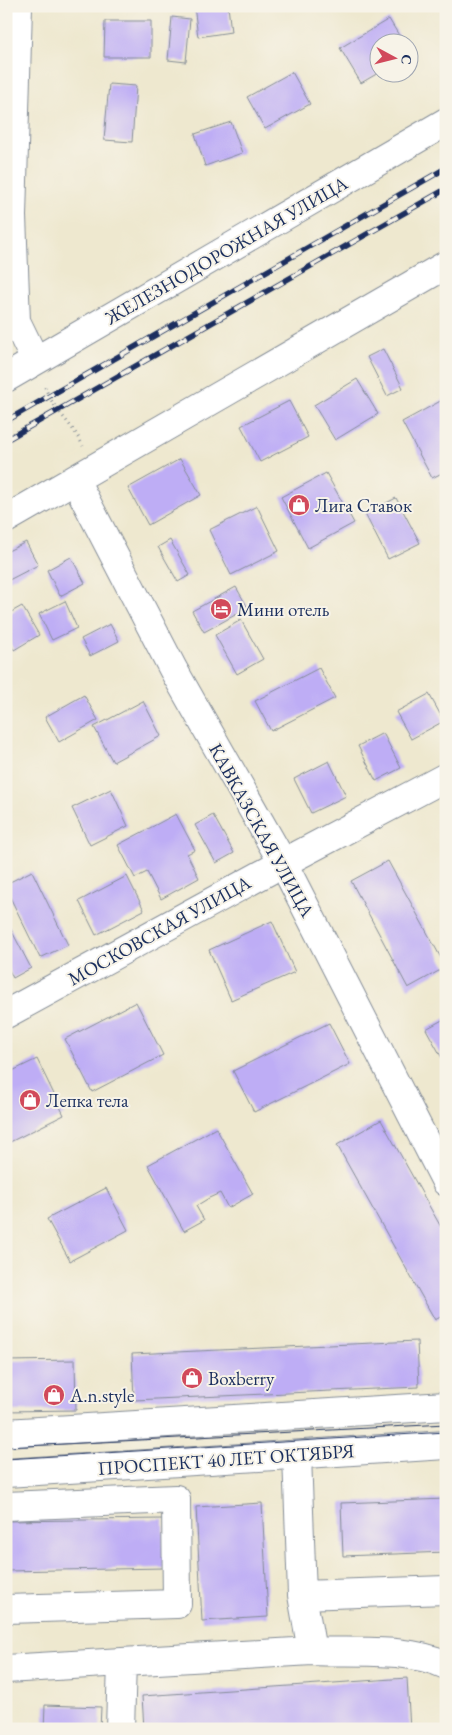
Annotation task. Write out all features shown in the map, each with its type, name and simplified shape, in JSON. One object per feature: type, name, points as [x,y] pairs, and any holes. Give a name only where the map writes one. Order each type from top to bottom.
[{"type":"street","points":[[18,6],[9,216],[16,321],[35,360]]},
{"type":"street","name":"ЖЕЛЕЗНОДОРОЖНАЯ УЛИЦА","points":[[6,378],[446,122]]},
{"type":"street","points":[[6,519],[446,265]]},
{"type":"street","name":"КАВКАЗСКАЯ УЛИЦА","points":[[85,474],[173,669],[283,862],[446,1182]]},
{"type":"street","name":"МОСКОВСКАЯ УЛИЦА","points":[[6,1014],[283,862],[446,778]]},
{"type":"street","name":"ПРОСПЕКТ 40 ЛЕТ ОКТЯБРЯ","points":[[6,1433],[446,1406]]},
{"type":"street","name":"ПРОСПЕКТ 40 ЛЕТ ОКТЯБРЯ","points":[[6,1473],[446,1445]]},
{"type":"street","points":[[297,1455],[302,1595],[312,1652]]},
{"type":"street","points":[[6,1506],[176,1500],[177,1604],[6,1609]]},
{"type":"street","points":[[302,1595],[446,1590]]},
{"type":"street","points":[[6,1669],[312,1652],[392,1654],[434,1660],[446,1665]]},
{"type":"street","points":[[120,1729],[122,1662]]},
{"type":"path","points":[[35,360],[48,396],[56,411],[76,430],[85,474]]},
{"type":"building","points":[[194,6],[228,6],[231,32],[198,37]]},
{"type":"building","points":[[172,17],[190,19],[186,62],[168,60]]},
{"type":"building","points":[[389,19],[397,32],[370,32],[370,78],[361,83],[340,48]]},
{"type":"building","points":[[105,21],[151,21],[151,57],[104,57]]},
{"type":"building","points":[[292,72],[310,104],[265,129],[247,97]]},
{"type":"building","points":[[109,84],[136,86],[132,142],[104,140]]},
{"type":"building","points":[[231,122],[242,153],[205,166],[195,134]]},
{"type":"building","points":[[383,349],[403,388],[387,396],[367,357]]},
{"type":"building","points":[[357,379],[378,414],[335,440],[314,405]]},
{"type":"building","points":[[446,398],[446,471],[432,478],[402,422]]},
{"type":"building","points":[[289,401],[308,437],[260,462],[241,426]]},
{"type":"building","points":[[180,459],[201,495],[148,525],[128,488]]},
{"type":"building","points":[[326,473],[354,523],[308,548],[281,497]]},
{"type":"building","points":[[396,498],[420,543],[388,559],[365,514]]},
{"type":"building","points":[[257,506],[279,551],[231,575],[209,530]]},
{"type":"building","points":[[170,540],[190,575],[178,582],[158,547]]},
{"type":"building","points":[[26,542],[38,565],[9,580],[6,575],[6,552]]},
{"type":"building","points":[[71,557],[85,583],[60,596],[47,570]]},
{"type":"building","points":[[236,587],[248,608],[204,632],[192,611]]},
{"type":"building","points":[[65,601],[77,628],[52,640],[39,614]]},
{"type":"building","points":[[22,606],[39,635],[14,650],[6,637],[6,615]]},
{"type":"building","points":[[241,620],[263,659],[237,674],[215,635]]},
{"type":"building","points":[[110,624],[119,641],[90,656],[81,639]]},
{"type":"building","points":[[319,668],[335,698],[271,731],[255,701]]},
{"type":"building","points":[[429,694],[444,721],[411,739],[396,712]]},
{"type":"building","points":[[84,695],[98,720],[59,742],[45,717]]},
{"type":"building","points":[[143,701],[161,736],[113,762],[94,727]]},
{"type":"building","points":[[383,733],[401,768],[376,781],[358,746]]},
{"type":"building","points":[[329,761],[346,796],[311,813],[294,779]]},
{"type":"building","points":[[111,789],[128,826],[90,845],[72,808]]},
{"type":"building","points":[[176,814],[195,850],[187,854],[199,878],[161,899],[147,872],[135,878],[118,845]]},
{"type":"building","points":[[213,815],[234,853],[216,863],[195,825]]},
{"type":"building","points":[[388,861],[446,967],[408,988],[351,881]]},
{"type":"building","points":[[32,871],[68,945],[40,958],[6,889],[6,884]]},
{"type":"building","points":[[127,876],[144,910],[96,935],[79,901]]},
{"type":"building","points":[[6,920],[31,968],[13,978],[6,964]]},
{"type":"building","points":[[272,921],[295,972],[231,1000],[209,950]]},
{"type":"building","points":[[136,1002],[163,1055],[92,1092],[65,1039]]},
{"type":"building","points":[[446,1018],[446,1065],[426,1029]]},
{"type":"building","points":[[329,1023],[350,1064],[254,1112],[233,1071]]},
{"type":"building","points":[[37,1059],[64,1115],[6,1144],[6,1074]]},
{"type":"building","points":[[381,1120],[446,1236],[446,1314],[435,1320],[337,1145]]},
{"type":"building","points":[[216,1128],[253,1194],[228,1208],[220,1193],[209,1198],[196,1206],[204,1220],[184,1231],[148,1165]]},
{"type":"building","points":[[106,1188],[128,1230],[70,1261],[47,1219]]},
{"type":"building","points":[[417,1341],[419,1387],[134,1400],[132,1354]]},
{"type":"building","points":[[75,1360],[76,1410],[6,1411],[6,1361]]},
{"type":"building","points":[[446,1499],[446,1552],[343,1556],[341,1503]]},
{"type":"building","points":[[262,1503],[268,1617],[202,1621],[196,1507]]},
{"type":"building","points":[[163,1519],[164,1568],[6,1571],[6,1521]]},
{"type":"building","points":[[407,1678],[410,1729],[144,1729],[142,1696]]},
{"type":"building","points":[[45,1705],[101,1707],[100,1729],[44,1729]]},
{"type":"tram line","points":[[6,1447],[446,1424]]},
{"type":"tram line","points":[[6,1459],[446,1432]]},
{"type":"railway","points":[[6,421],[446,168]]},
{"type":"railway","points":[[6,440],[446,189]]},
{"type":"place","name":"Лига Ставок","points":[[299,505]]},
{"type":"place","name":"Мини отель","points":[[221,609]]},
{"type":"place","name":"Лепка тела","points":[[30,1100]]},
{"type":"place","name":"Boxberry","points":[[192,1378]]},
{"type":"place","name":"A.n.style","points":[[54,1395]]}]
